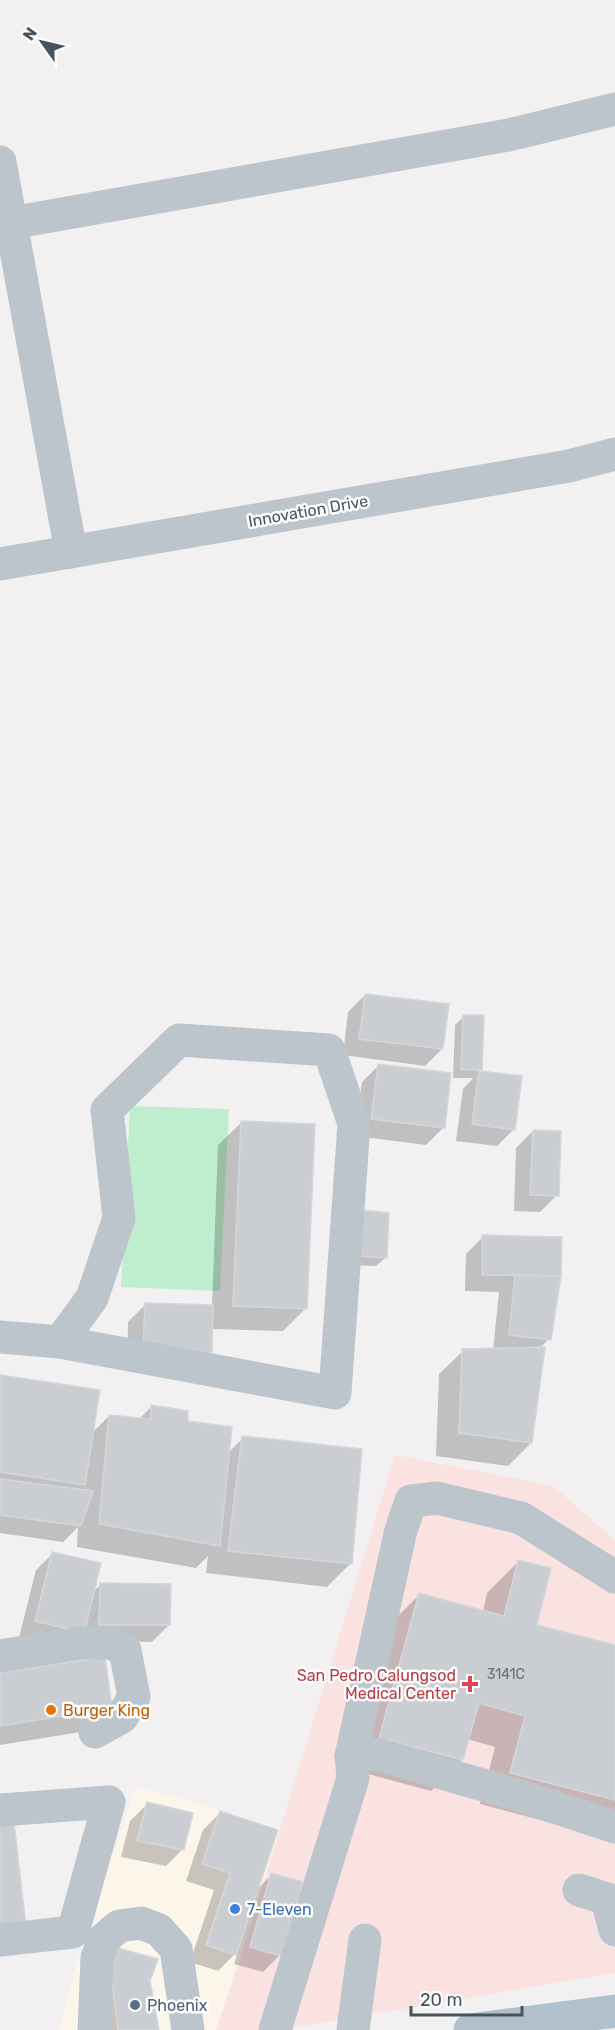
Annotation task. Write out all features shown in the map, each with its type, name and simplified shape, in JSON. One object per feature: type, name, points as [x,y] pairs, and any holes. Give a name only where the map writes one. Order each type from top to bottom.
[{"type":"main road","points":[[470,2030],[615,2011]]},
{"type":"street","points":[[11,223],[509,135],[615,109]]},
{"type":"street","points":[[0,162],[70,552]]},
{"type":"street","name":"Innovation Drive","points":[[0,564],[569,466],[615,454]]},
{"type":"street","points":[[0,1337],[60,1342],[335,1392],[354,1124],[329,1050],[179,1040],[107,1110],[119,1218],[92,1298],[60,1342]]},
{"type":"street","points":[[275,2030],[353,1778],[351,1756],[401,1530],[411,1501],[437,1498],[521,1518],[615,1577]]},
{"type":"street","points":[[0,1656],[82,1643],[111,1643],[125,1650],[134,1697],[122,1717],[95,1732]]},
{"type":"street","points":[[351,1756],[376,1754],[521,1796],[615,1827]]},
{"type":"street","points":[[0,1810],[108,1802],[73,1932],[0,1940]]},
{"type":"street","points":[[579,1890],[607,1899],[615,1930]]},
{"type":"street","points":[[94,2030],[97,1958],[104,1939],[120,1926],[141,1923],[159,1930],[176,1949],[188,2030]]},
{"type":"street","points":[[352,2030],[365,1940]]},
{"type":"shaded area","name":"San Pedro Calungsod Medical Center","points":[[395,1455],[553,1486],[615,1540],[615,1973],[278,2030],[216,2030],[241,1956]]},
{"type":"shaded area","points":[[136,1786],[281,1828],[216,2030],[59,2030],[78,1959]]},
{"type":"green space","points":[[130,1106],[229,1109],[220,1291],[121,1287]]},
{"type":"building","points":[[365,994],[449,1004],[443,1049],[359,1039]]},
{"type":"building","points":[[463,1015],[484,1015],[482,1070],[461,1070]]},
{"type":"building","points":[[378,1064],[451,1073],[445,1128],[371,1119]]},
{"type":"building","points":[[479,1071],[522,1076],[515,1130],[472,1124]]},
{"type":"building","points":[[241,1121],[315,1124],[307,1309],[233,1306]]},
{"type":"building","points":[[533,1130],[561,1131],[559,1196],[530,1195]]},
{"type":"building","points":[[361,1210],[389,1213],[387,1258],[358,1256]]},
{"type":"building","points":[[482,1235],[562,1237],[561,1276],[482,1275]]},
{"type":"building","points":[[515,1275],[561,1276],[551,1340],[509,1335]]},
{"type":"building","points":[[145,1303],[213,1305],[212,1352],[143,1350]]},
{"type":"building","points":[[545,1347],[532,1443],[459,1433],[462,1349]]},
{"type":"building","points":[[0,1375],[100,1390],[85,1485],[0,1472]]},
{"type":"building","points":[[151,1405],[188,1411],[188,1421],[232,1427],[220,1546],[99,1524],[109,1415],[151,1419]]},
{"type":"building","points":[[242,1436],[362,1449],[352,1564],[228,1551]]},
{"type":"building","points":[[0,1479],[93,1491],[81,1526],[0,1515]]},
{"type":"building","points":[[52,1552],[101,1563],[84,1633],[35,1621]]},
{"type":"building","points":[[518,1560],[551,1568],[537,1625],[615,1645],[615,1800],[510,1773],[525,1716],[479,1703],[463,1760],[379,1738],[419,1593],[504,1616]]},
{"type":"building","points":[[100,1583],[171,1584],[170,1625],[99,1625]]},
{"type":"building","points":[[105,1657],[112,1708],[0,1726],[0,1673]]},
{"type":"building","points":[[147,1802],[193,1813],[184,1850],[137,1841]]},
{"type":"building","name":"7-Eleven","points":[[220,1811],[278,1830],[236,1955],[206,1945],[230,1873],[202,1864]]},
{"type":"building","points":[[14,1822],[26,1927],[0,1930],[0,1824]]},
{"type":"building","points":[[271,1873],[303,1882],[281,1956],[250,1947]]},
{"type":"building","name":"Phoenix","points":[[114,1947],[158,1959],[150,1981],[159,2030],[118,2030],[110,1969]]},
{"type":"place","name":"San Pedro Calungsod Medical Center","points":[[470,1684]]},
{"type":"place","name":"Burger King","points":[[51,1710]]},
{"type":"place","name":"7-Eleven","points":[[235,1909]]},
{"type":"place","name":"Phoenix","points":[[135,2005]]}]
